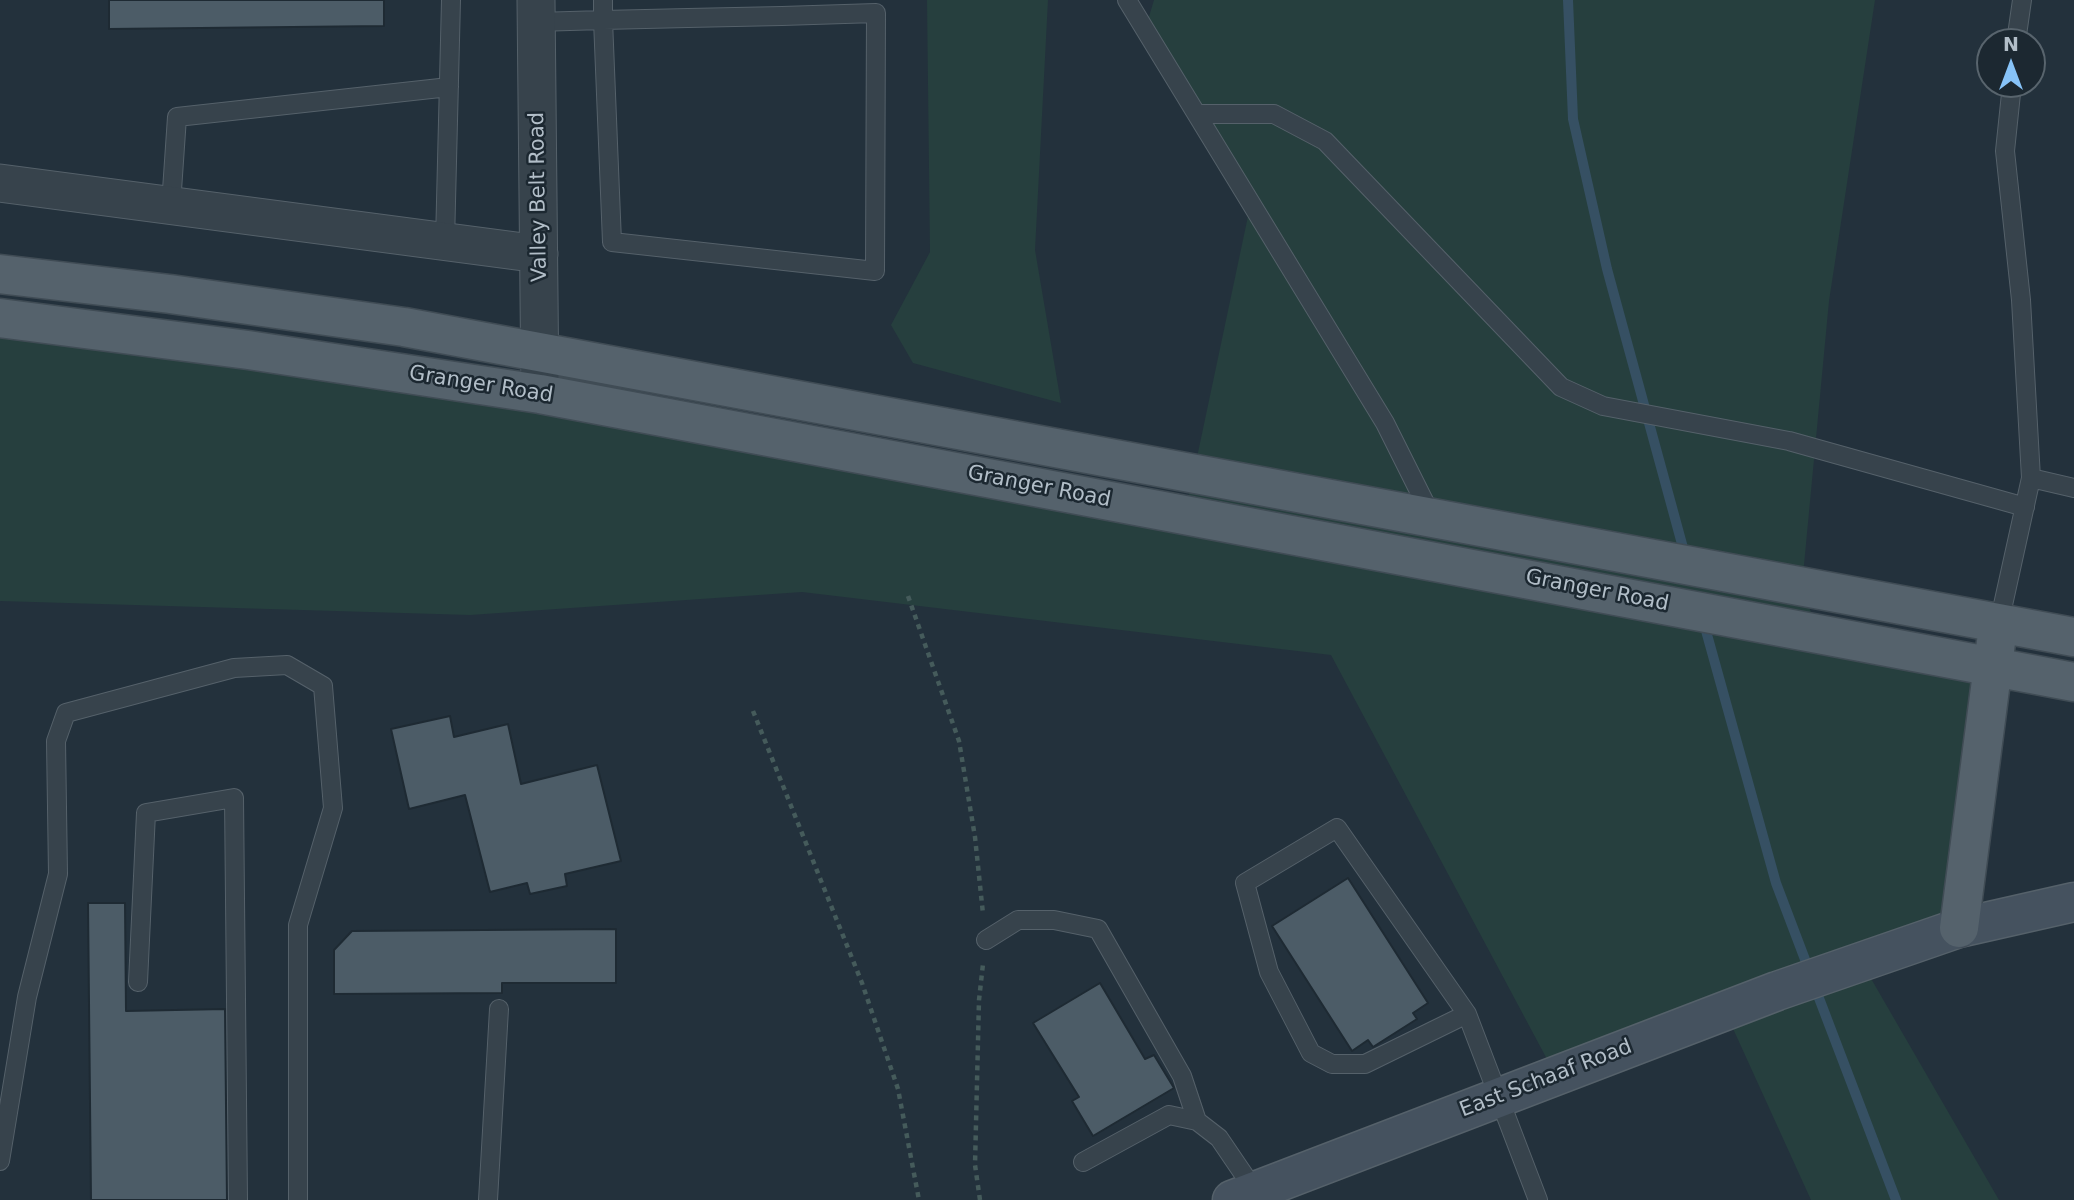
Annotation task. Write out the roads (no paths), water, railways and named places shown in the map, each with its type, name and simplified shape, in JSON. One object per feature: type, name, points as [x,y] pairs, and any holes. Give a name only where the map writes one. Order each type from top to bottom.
[{"type":"main road","name":"Granger Road","points":[[0,274],[170,294],[404,327],[2074,637]]},
{"type":"main road","name":"Granger Road","points":[[0,318],[248,350],[540,394],[2074,682]]},
{"type":"main road","points":[[1959,928],[1999,623]]},
{"type":"street","name":"Valley Belt Road","points":[[537,11],[540,394]]},
{"type":"street","points":[[0,183],[539,254]]},
{"type":"street","points":[[1427,560],[1432,517]]},
{"type":"street","name":"East Schaaf Road","points":[[1244,1195],[1777,991],[1959,928],[2074,902]]},
{"type":"lane","points":[[445,242],[451,0]]},
{"type":"lane","points":[[537,11],[603,20],[876,7],[875,271],[612,242],[603,20],[603,0]]},
{"type":"lane","points":[[1127,0],[1385,424],[1432,517]]},
{"type":"lane","points":[[2018,28],[2022,0]]},
{"type":"lane","points":[[171,205],[177,117],[449,87]]},
{"type":"lane","points":[[1999,623],[2031,478],[2021,300],[2005,151],[2011,98]]},
{"type":"lane","points":[[1197,114],[1274,114],[1325,141],[1561,387],[1603,405],[1789,441],[2025,507]]},
{"type":"lane","points":[[2031,478],[2074,488]]},
{"type":"lane","points":[[0,1161],[27,997],[58,874],[55,741],[66,713],[234,668],[287,665],[323,686],[333,808],[298,925],[298,1200]]},
{"type":"lane","points":[[138,982],[146,813],[234,798],[238,1200]]},
{"type":"lane","points":[[1467,1014],[1366,1064],[1332,1064],[1311,1054],[1269,972],[1245,883],[1337,828],[1467,1014],[1538,1200]]},
{"type":"lane","points":[[986,940],[1018,920],[1054,920],[1098,929],[1182,1076],[1197,1121]]},
{"type":"lane","points":[[488,1200],[499,1009]]},
{"type":"lane","points":[[1083,1162],[1169,1115],[1197,1121],[1219,1138],[1244,1195]]},
{"type":"waterway","points":[[1568,0],[1573,119],[1607,269],[1685,555]]},
{"type":"waterway","points":[[1703,620],[1776,883],[1809,970]]},
{"type":"waterway","points":[[1814,985],[1896,1200]]}]
